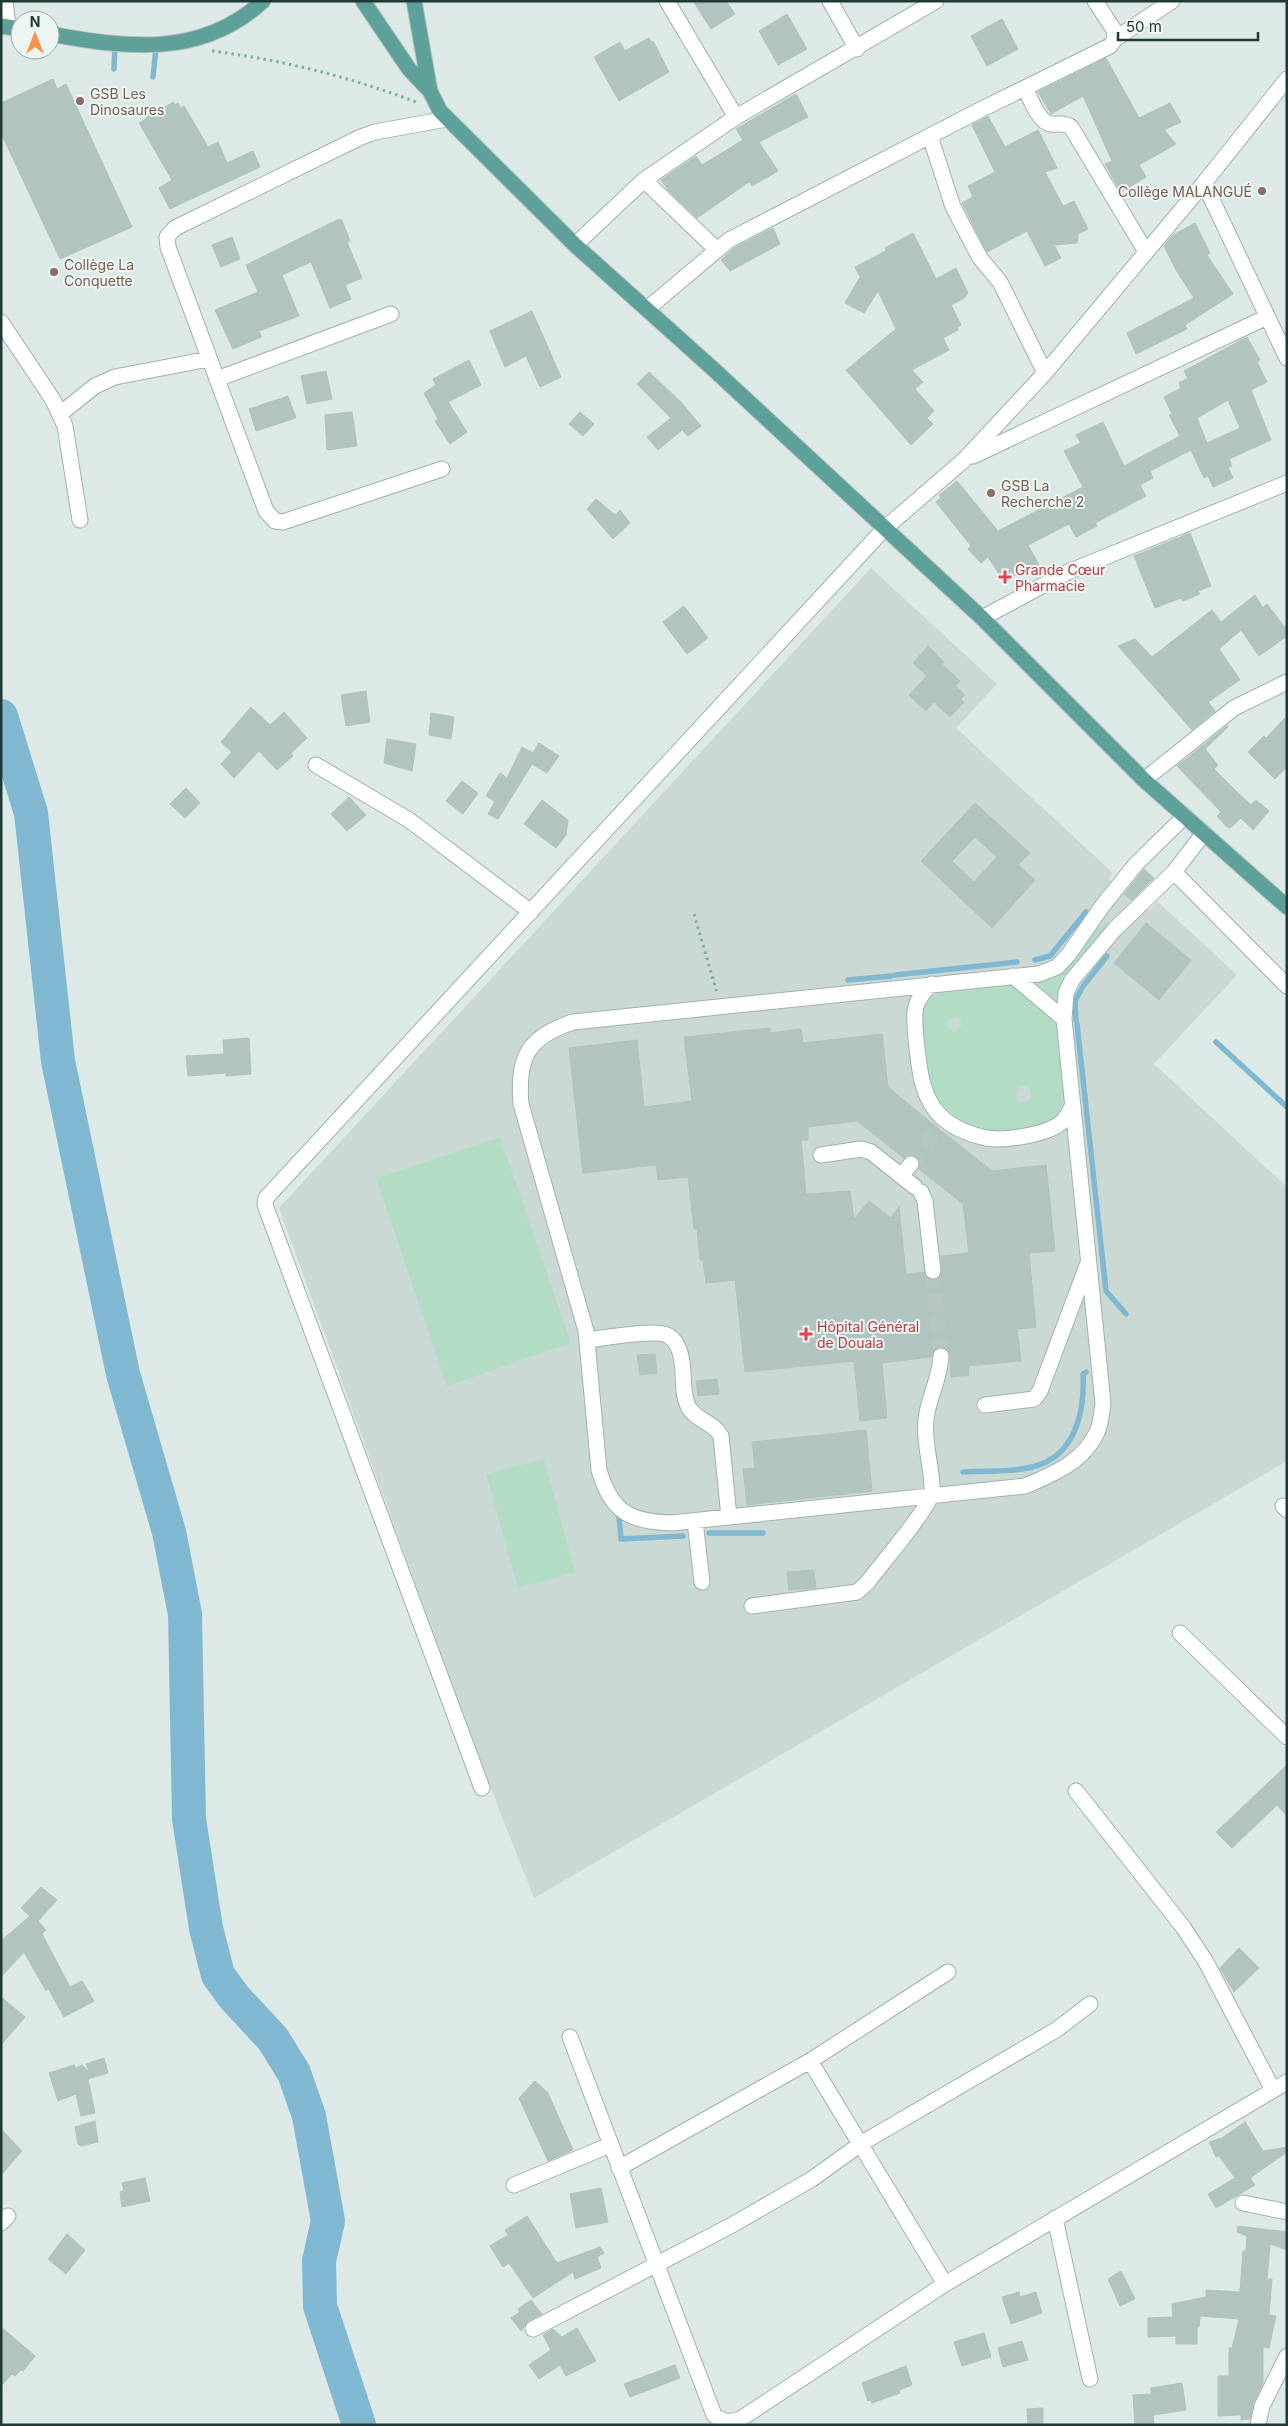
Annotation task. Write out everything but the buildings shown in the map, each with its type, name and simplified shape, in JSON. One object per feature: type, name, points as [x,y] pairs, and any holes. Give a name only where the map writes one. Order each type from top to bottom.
[{"type":"main road","points":[[364,1],[409,69],[430,91],[443,115],[575,244],[982,618],[1144,780],[1287,907]]},
{"type":"main road","points":[[414,1],[430,91]]},
{"type":"main road","points":[[60,36],[125,46],[167,46],[217,32],[235,24],[265,2]]},
{"type":"street","points":[[5,1],[10,27]]},
{"type":"street","points":[[667,1],[736,117]]},
{"type":"street","points":[[830,1],[858,49]]},
{"type":"street","points":[[575,244],[644,180],[736,117],[858,49],[936,1]]},
{"type":"street","points":[[1094,1],[1114,30],[1115,39]]},
{"type":"street","points":[[647,309],[729,240],[1110,46],[1115,39],[1172,1]]},
{"type":"street","points":[[482,1788],[264,1202],[884,529],[964,460],[1045,373],[1204,183],[1287,79]]},
{"type":"street","points":[[1025,88],[1043,121],[1071,127],[1146,252]]},
{"type":"street","points":[[442,469],[283,522],[275,520],[266,511],[168,247],[168,237],[175,228],[361,137],[443,115]]},
{"type":"street","points":[[930,136],[953,207],[980,258],[1000,282],[1045,373]]},
{"type":"street","points":[[644,180],[716,249]]},
{"type":"street","points":[[1204,183],[1287,358]]},
{"type":"street","points":[[217,379],[391,314]]},
{"type":"street","points":[[964,460],[1268,317]]},
{"type":"street","points":[[1,322],[60,414],[65,426],[80,520]]},
{"type":"street","points":[[60,414],[95,386],[115,377],[209,359]]},
{"type":"street","points":[[982,618],[1068,572],[1287,483]]},
{"type":"street","points":[[1144,780],[1234,708],[1287,682]]},
{"type":"street","points":[[316,765],[409,820],[531,912]]},
{"type":"street","points":[[1185,816],[1136,864],[1102,905],[1069,954],[1057,967],[1039,974],[720,1005],[573,1022],[545,1034],[534,1045],[520,1069],[521,1104],[587,1340],[599,1470],[604,1489],[622,1512],[633,1518],[650,1522],[695,1521],[933,1494],[1025,1486],[1055,1473],[1072,1462],[1088,1446],[1098,1429],[1104,1403],[1064,1019],[1066,993],[1072,980],[1115,928],[1174,872],[1204,833]]},
{"type":"street","points":[[1174,872],[1287,986]]},
{"type":"street","points":[[1013,976],[1064,1019]]},
{"type":"street","points":[[932,984],[920,994],[914,1009],[920,1072],[927,1096],[943,1125],[987,1138],[1032,1135],[1051,1129],[1063,1121],[1073,1105]]},
{"type":"street","points":[[821,1155],[861,1149],[872,1152],[918,1190],[925,1200],[933,1271]]},
{"type":"street","points":[[901,1176],[911,1164]]},
{"type":"street","points":[[985,1406],[1034,1399],[1040,1391],[1089,1260]]},
{"type":"street","points":[[587,1340],[655,1333],[668,1335],[676,1342],[681,1356],[691,1413],[716,1427],[721,1436],[729,1517]]},
{"type":"street","points":[[752,1606],[857,1592],[873,1576],[933,1494],[924,1433],[926,1416],[940,1374],[941,1356]]},
{"type":"street","points":[[695,1521],[702,1582]]},
{"type":"street","points":[[1180,1633],[1287,1737]]},
{"type":"street","points":[[1076,1791],[1192,1941],[1206,1962],[1273,2090]]},
{"type":"street","points":[[619,2168],[810,2061],[948,1972]]},
{"type":"street","points":[[533,2328],[656,2266],[812,2180],[862,2142],[1056,2030],[1090,2004]]},
{"type":"street","points":[[570,2037],[714,2415],[721,2421],[729,2422],[739,2420],[945,2284],[1287,2082]]},
{"type":"street","points":[[810,2061],[862,2142],[945,2284]]},
{"type":"street","points":[[514,2185],[610,2145]]},
{"type":"street","points":[[1243,2203],[1287,2212]]},
{"type":"street","points":[[1055,2218],[1090,2379]]},
{"type":"street","points":[[1258,2425],[1262,2406],[1287,2356]]},
{"type":"path","points":[[204,50],[294,64],[368,84],[443,115]]},
{"type":"path","points":[[694,914],[720,1005]]},
{"type":"shaded area","name":"Hôpital Général de Douala","points":[[871,568],[997,684],[956,728],[1113,873],[1109,879],[1119,887],[1118,889],[1149,910],[1157,901],[1237,975],[1154,1064],[1287,1187],[1287,1461],[534,1898],[473,1743],[279,1208]]},
{"type":"green space","points":[[1105,923],[1107,927],[1063,980],[1055,999],[1034,984],[1035,981],[1050,978],[1061,973],[1070,966],[1096,931]]},
{"type":"green space","points":[[1006,984],[1027,996],[1050,1017],[1058,1029],[1064,1100],[1055,1118],[1046,1124],[1025,1129],[989,1131],[971,1127],[938,1101],[931,1093],[925,1073],[923,1055],[923,1015],[929,1000],[938,993],[952,989]],"holes":[[[953,1016],[958,1018],[962,1024],[957,1031],[952,1031],[947,1026],[948,1020]],[[1025,1086],[1030,1090],[1031,1096],[1027,1101],[1021,1102],[1016,1098],[1016,1092],[1018,1088]]]},
{"type":"green space","points":[[500,1137],[571,1343],[447,1386],[376,1178]]},
{"type":"green space","points":[[544,1459],[575,1572],[518,1588],[486,1474]]},
{"type":"waterway","points":[[114,69],[115,44]]},
{"type":"waterway","points":[[153,77],[156,48]]},
{"type":"waterway","points":[[1,716],[31,813],[58,1061],[123,1374],[169,1532],[185,1614],[189,1819],[206,1928],[218,1975],[234,1997],[273,2039],[294,2073],[309,2116],[328,2221],[319,2261],[320,2306],[359,2425]]},
{"type":"waterway","points":[[1035,960],[1050,956],[1086,912]]},
{"type":"waterway","points":[[1084,985],[1107,956]]},
{"type":"waterway","points":[[895,975],[1017,962]]},
{"type":"waterway","points":[[848,980],[891,976]]},
{"type":"waterway","points":[[1076,1020],[1075,1001],[1082,988]]},
{"type":"waterway","points":[[1077,1024],[1106,1291],[1126,1314]]},
{"type":"waterway","points":[[1216,1042],[1287,1107]]},
{"type":"waterway","points":[[963,1472],[1024,1469],[1047,1462],[1058,1454],[1068,1443],[1079,1418],[1082,1404],[1083,1374],[1086,1372]]},
{"type":"waterway","points":[[619,1517],[621,1539],[683,1536]]},
{"type":"waterway","points":[[709,1533],[763,1533]]},
{"type":"tunnel","points":[[911,1164],[939,1129]]},
{"type":"tunnel","points":[[933,1271],[941,1356]]},
{"type":"place","name":"GSB Les Dinosaures","points":[[80,101]]},
{"type":"place","name":"Collège MALANGUÉ","points":[[1262,191]]},
{"type":"place","name":"Collège La Conquette","points":[[54,272]]},
{"type":"place","name":"GSB La Recherche 2","points":[[991,493]]},
{"type":"place","name":"Grande Cœur Pharmacie","points":[[1005,577]]},
{"type":"place","name":"Hôpital Général de Douala","points":[[806,1334]]}]
